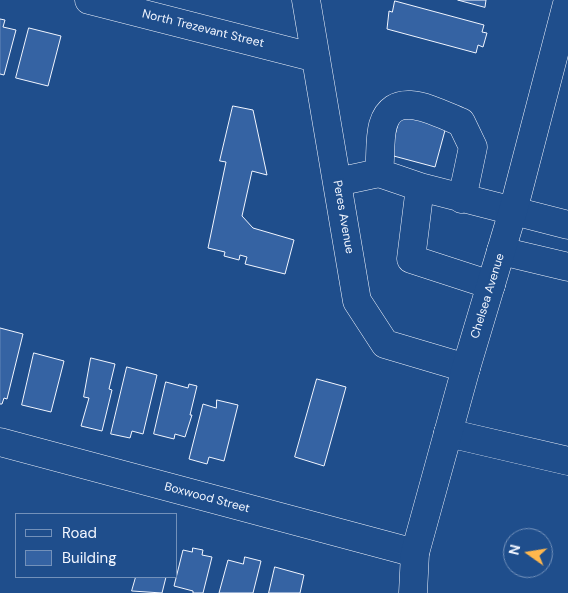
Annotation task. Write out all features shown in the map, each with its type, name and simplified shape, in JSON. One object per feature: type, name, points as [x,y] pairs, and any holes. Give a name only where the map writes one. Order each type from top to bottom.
[{"type":"street","name":"North Trezevant Street","points":[[89,0],[316,58]]},
{"type":"street","name":"Peres Avenue","points":[[306,0],[358,301],[385,344],[466,368]]},
{"type":"street","name":"Chelsea Avenue","points":[[413,593],[415,553],[466,368],[513,211],[567,4]]},
{"type":"street","points":[[380,173],[383,124],[393,110],[404,104],[418,105],[461,122],[473,147],[462,200]]},
{"type":"street","points":[[337,182],[380,173],[462,200],[568,225]]},
{"type":"street","points":[[420,187],[411,259],[491,285]]},
{"type":"street","points":[[501,251],[568,267]]},
{"type":"street","points":[[448,433],[568,461]]},
{"type":"street","name":"Boxwood Street","points":[[0,442],[415,553]]},
{"type":"building","points":[[458,0],[486,0],[485,7]]},
{"type":"building","points":[[395,1],[484,25],[482,32],[487,33],[483,47],[478,45],[476,53],[387,29],[389,11],[392,12]]},
{"type":"building","points":[[0,19],[5,20],[3,27],[16,30],[4,75],[0,74]]},
{"type":"building","points":[[29,28],[61,36],[48,86],[16,78]]},
{"type":"building","points":[[233,106],[253,110],[267,175],[252,171],[242,216],[253,228],[294,240],[285,274],[245,264],[247,257],[240,255],[239,260],[224,256],[225,252],[208,248],[226,162],[220,161]]},
{"type":"building","points":[[402,111],[447,123],[435,167],[390,155]]},
{"type":"building","points":[[0,328],[23,334],[7,399],[4,398],[2,404],[0,404]]},
{"type":"building","points":[[34,353],[64,361],[51,412],[22,405]]},
{"type":"building","points":[[91,358],[115,364],[109,389],[112,390],[102,431],[81,426],[89,398],[84,397]]},
{"type":"building","points":[[127,367],[157,375],[143,434],[132,431],[130,438],[111,434]]},
{"type":"building","points":[[317,379],[346,387],[324,466],[295,457]]},
{"type":"building","points":[[166,382],[188,388],[189,384],[197,386],[190,415],[192,415],[185,437],[175,434],[174,439],[154,434]]},
{"type":"building","points":[[217,400],[238,405],[224,461],[209,457],[207,464],[189,459],[203,404],[216,408]]},
{"type":"building","points":[[193,548],[203,550],[202,555],[212,557],[203,593],[193,593],[193,591],[174,586],[176,578],[178,578],[183,550],[192,552]]},
{"type":"building","points":[[245,557],[261,561],[253,593],[219,593],[228,560],[243,564]]},
{"type":"building","points":[[275,567],[304,575],[300,593],[269,593]]},
{"type":"building","points":[[136,578],[166,578],[162,593],[132,591]]}]
